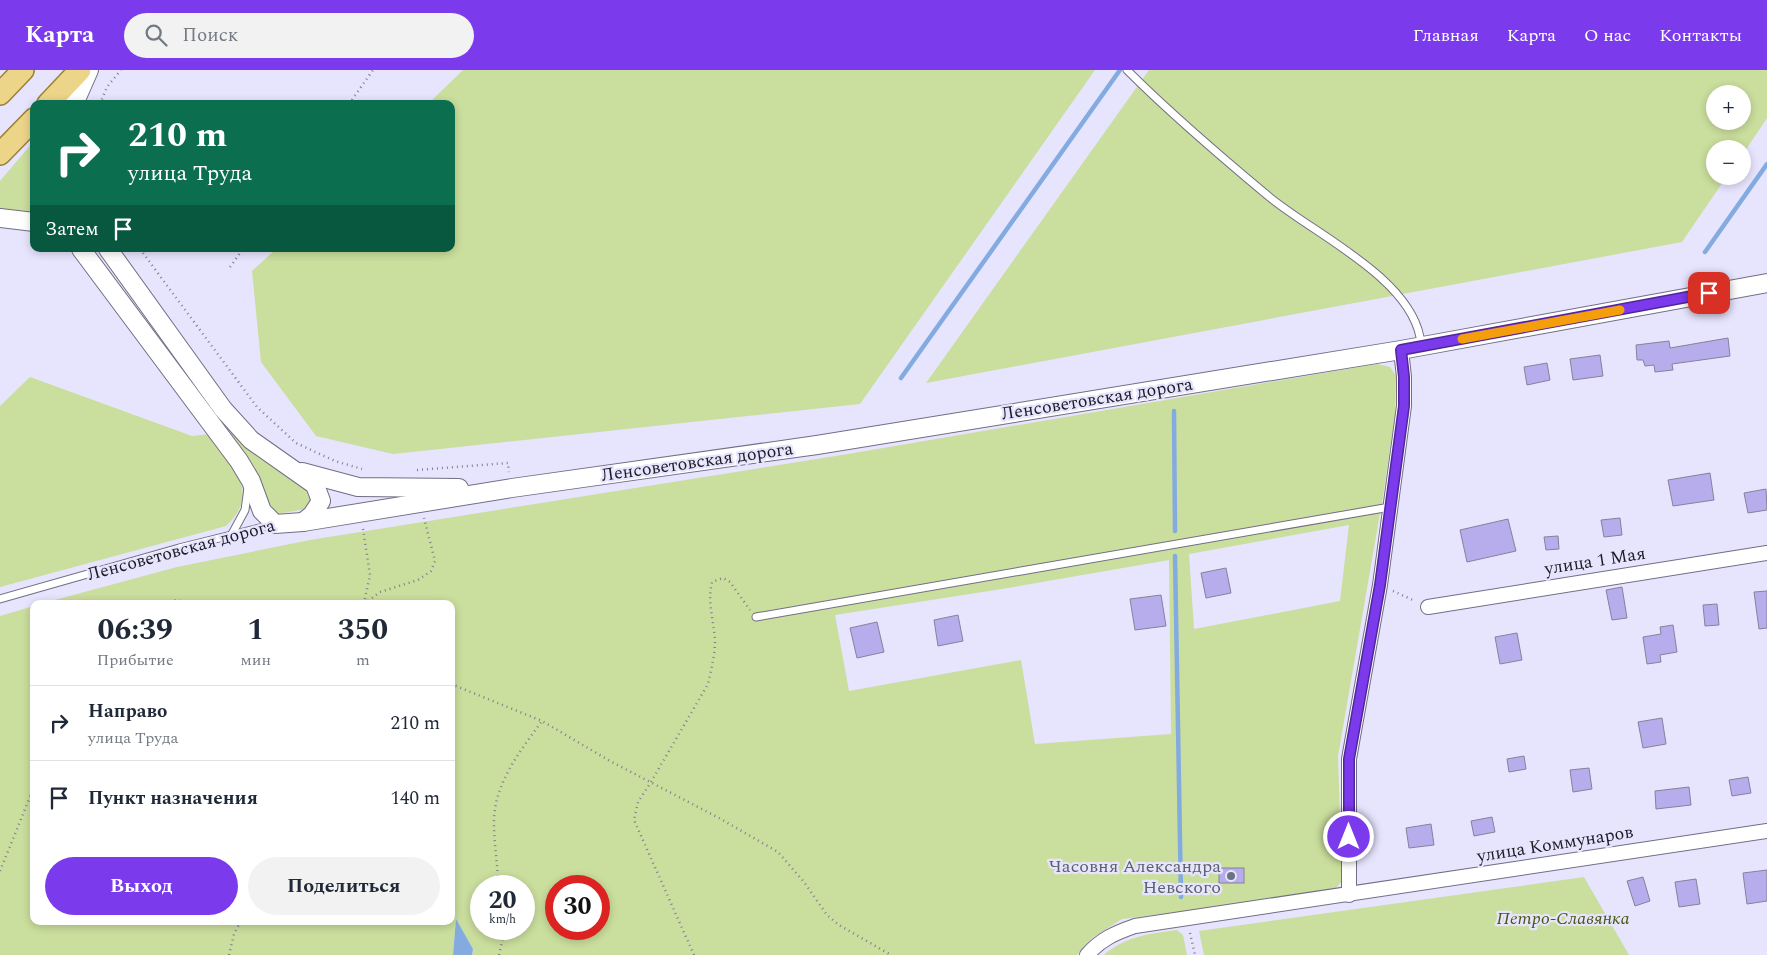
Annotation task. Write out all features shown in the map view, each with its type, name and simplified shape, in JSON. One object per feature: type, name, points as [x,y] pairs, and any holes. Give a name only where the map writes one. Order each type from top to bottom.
[{"type":"main road","points":[[0,94],[23,70]]},
{"type":"main road","points":[[52,100],[80,70]]},
{"type":"main road","points":[[0,154],[30,123]]},
{"type":"street","points":[[76,100],[89,70]]},
{"type":"street","points":[[0,218],[30,222]]},
{"type":"street","points":[[83,252],[246,472],[262,511],[275,524]]},
{"type":"street","points":[[110,252],[223,409],[251,440],[315,485],[320,494],[321,501],[318,508],[303,522]]},
{"type":"street","name":"Ленсоветовская дорога","points":[[275,524],[303,522],[512,488],[817,445],[1401,350],[1767,283]]},
{"type":"street","points":[[1349,895],[1349,759],[1380,585],[1404,406],[1404,377],[1401,350]]},
{"type":"street","points":[[293,469],[358,486],[512,488]]},
{"type":"street","name":"улица 1 Мая","points":[[1423,605],[1767,553]]},
{"type":"street","name":"улица Коммунаров","points":[[1087,955],[1097,944],[1111,934],[1135,926],[1186,916],[1349,895],[1767,831]]},
{"type":"lane","points":[[1127,70],[1269,196],[1380,277],[1402,300],[1417,322],[1420,337]]},
{"type":"lane","points":[[232,534],[245,510],[248,487],[246,472]]},
{"type":"lane","points":[[756,617],[1390,508]]},
{"type":"lane","name":"Ленсоветовская дорога","points":[[0,599],[232,534],[275,524]]},
{"type":"path","points":[[102,100],[107,87],[122,70]]},
{"type":"path","points":[[352,100],[373,70]]},
{"type":"path","points":[[142,252],[257,407],[296,442],[334,461],[364,470]]},
{"type":"path","points":[[230,267],[241,252]]},
{"type":"path","points":[[409,470],[508,463],[512,488]]},
{"type":"path","points":[[369,600],[380,592],[418,580],[431,571],[435,561],[429,544],[421,503]]},
{"type":"path","points":[[360,513],[370,576],[365,600]]},
{"type":"path","points":[[694,955],[634,820],[638,802],[708,684],[715,641],[708,596],[712,582],[723,578],[730,582],[756,617]]},
{"type":"path","points":[[1387,588],[1423,605]]},
{"type":"path","points":[[455,686],[542,721],[778,852],[804,882],[827,915],[839,925],[892,955]]},
{"type":"path","points":[[497,875],[494,823],[496,799],[509,770],[542,721]]},
{"type":"path","points":[[0,871],[30,797]]},
{"type":"path","points":[[1186,916],[1195,955]]},
{"type":"path","points":[[230,955],[234,934],[239,925]]},
{"type":"path","points":[[499,955],[502,940]]},
{"type":"green space","points":[[463,70],[1095,70],[860,404],[393,454],[316,436],[261,362],[252,271],[273,252],[455,252],[455,100],[432,100]]},
{"type":"green space","points":[[1149,70],[1767,70],[1767,118],[1751,142],[1751,140],[1706,140],[1706,185],[1721,185],[1682,242],[926,383]]},
{"type":"green space","points":[[30,146],[30,215],[0,213],[0,181]]},
{"type":"green space","points":[[1377,364],[1390,367],[1396,376],[1395,414],[1383,496],[1338,756],[1342,881],[1335,889],[1326,893],[1122,919],[1092,938],[1077,955],[472,955],[473,949],[456,920],[453,955],[0,955],[0,616],[30,607],[30,925],[455,925],[455,600],[55,600],[177,567],[310,540],[848,454]],"holes":[[[1349,525],[1340,601],[1194,629],[1189,554]],[[1169,560],[1171,734],[1035,744],[1021,660],[849,691],[835,615]]]},
{"type":"green space","points":[[30,377],[192,436],[210,434],[227,456],[240,479],[243,490],[242,502],[237,514],[226,526],[0,587],[0,406]]},
{"type":"green space","points":[[233,431],[258,457],[315,494],[306,509],[277,514],[264,496],[251,462],[230,434]]},
{"type":"green space","name":"Петро-Славянка","points":[[1584,877],[1629,955],[1204,955],[1199,931]]},
{"type":"green space","points":[[1177,930],[1183,935],[1187,955],[1104,955],[1129,940],[1148,934]]},
{"type":"water","points":[[456,919],[473,949],[472,955],[453,955]]},
{"type":"building","points":[[1728,338],[1730,356],[1672,364],[1673,370],[1655,372],[1654,365],[1645,366],[1643,360],[1637,360],[1636,345],[1669,341],[1670,348]]},
{"type":"building","points":[[1600,355],[1603,376],[1573,380],[1570,359]]},
{"type":"building","points":[[1547,363],[1550,380],[1527,385],[1524,367]]},
{"type":"building","points":[[1710,473],[1714,500],[1673,506],[1668,480]]},
{"type":"building","points":[[1766,489],[1767,510],[1748,513],[1744,493]]},
{"type":"building","points":[[1620,518],[1622,535],[1604,537],[1601,520]]},
{"type":"building","points":[[1508,519],[1516,551],[1467,562],[1460,530]]},
{"type":"building","points":[[1558,536],[1559,549],[1546,550],[1544,537]]},
{"type":"building","points":[[1226,568],[1231,593],[1206,598],[1201,573]]},
{"type":"building","points":[[1622,587],[1627,618],[1612,620],[1606,590]]},
{"type":"building","points":[[1767,591],[1767,628],[1759,629],[1754,592]]},
{"type":"building","points":[[1161,595],[1166,626],[1135,630],[1130,599]]},
{"type":"building","points":[[1717,604],[1719,625],[1705,626],[1703,605]]},
{"type":"building","points":[[958,615],[963,641],[938,646],[934,620]]},
{"type":"building","points":[[877,622],[884,652],[857,658],[850,628]]},
{"type":"building","points":[[1673,625],[1677,652],[1660,655],[1661,662],[1647,664],[1643,637],[1661,634],[1660,627]]},
{"type":"building","points":[[1517,633],[1522,660],[1500,664],[1495,637]]},
{"type":"building","points":[[1662,718],[1666,744],[1643,748],[1638,722]]},
{"type":"building","points":[[1524,756],[1526,769],[1509,772],[1507,759]]},
{"type":"building","points":[[1589,768],[1592,789],[1573,792],[1570,770]]},
{"type":"building","points":[[1748,777],[1751,793],[1732,796],[1729,780]]},
{"type":"building","points":[[1689,787],[1691,805],[1656,809],[1655,791]]},
{"type":"building","points":[[1492,817],[1495,832],[1474,836],[1471,821]]},
{"type":"building","points":[[1431,824],[1434,845],[1409,848],[1406,828]]},
{"type":"building","name":"Часовня Александра Невского","points":[[1219,868],[1244,868],[1244,883],[1219,883]]},
{"type":"building","points":[[1767,870],[1767,901],[1747,904],[1743,873]]},
{"type":"building","points":[[1643,877],[1650,901],[1635,906],[1627,881]]},
{"type":"building","points":[[1696,879],[1700,904],[1679,907],[1675,882]]},
{"type":"waterway","points":[[901,378],[1120,70]]},
{"type":"waterway","points":[[1705,252],[1767,164]]},
{"type":"waterway","points":[[1174,411],[1175,531]]},
{"type":"waterway","points":[[1175,556],[1181,897]]},
{"type":"slow traffic","points":[[1462,339],[1620,310]]},
{"type":"place","name":"Часовня Александра Невского","points":[[1231,876]]},
{"type":"route","points":[[1349,837],[1349,759],[1380,585],[1404,406],[1404,377],[1401,350],[1709,293]]}]
